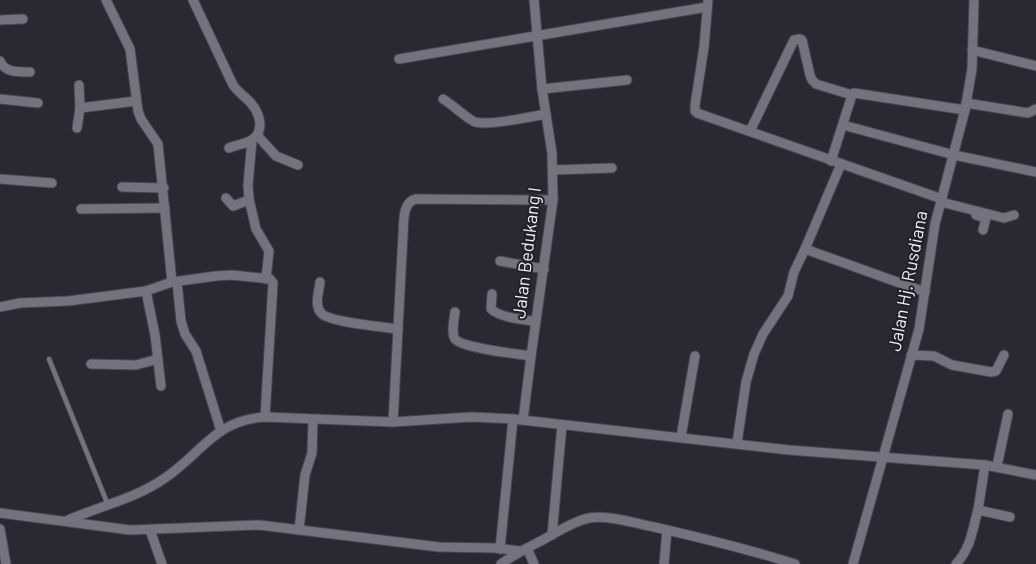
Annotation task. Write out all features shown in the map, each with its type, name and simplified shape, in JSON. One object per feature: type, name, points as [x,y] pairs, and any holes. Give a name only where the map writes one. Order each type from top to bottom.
[{"type":"street","points":[[106,0],[130,49],[136,101],[141,119],[158,144],[180,321],[185,334],[196,351],[221,431]]},
{"type":"street","points":[[194,0],[233,86],[250,103],[259,116],[260,129],[254,137],[229,148]]},
{"type":"street","name":"Jalan Bedukang I","points":[[523,420],[553,200],[553,170],[542,89],[534,0]]},
{"type":"street","name":"Jalan Hj. Rusdiana","points":[[853,564],[919,329],[935,224],[966,107],[972,69],[974,0]]},
{"type":"street","points":[[398,59],[707,3],[704,47],[695,111],[986,218],[983,230]]},
{"type":"street","points":[[0,20],[23,18]]},
{"type":"street","points":[[750,131],[794,40],[800,39],[802,40],[810,75],[816,84],[852,95],[856,93],[1028,113],[1036,109]]},
{"type":"street","points":[[972,50],[1036,66]]},
{"type":"street","points":[[0,65],[14,72],[30,72]]},
{"type":"street","points":[[542,89],[627,80]]},
{"type":"street","points":[[77,128],[80,108],[78,85]]},
{"type":"street","points":[[831,161],[852,95]]},
{"type":"street","points":[[0,99],[38,103]]},
{"type":"street","points":[[443,99],[478,122],[512,120],[546,114]]},
{"type":"street","points":[[80,108],[136,101]]},
{"type":"street","points":[[843,126],[954,155],[1036,172]]},
{"type":"street","points":[[254,137],[276,156],[298,165]]},
{"type":"street","points":[[254,137],[248,185],[249,200],[256,229],[269,251],[266,279]]},
{"type":"street","points":[[737,443],[746,382],[754,354],[763,334],[788,296],[792,277],[842,164]]},
{"type":"street","points":[[553,170],[612,168]]},
{"type":"street","points":[[0,179],[52,183]]},
{"type":"street","points":[[122,187],[164,188]]},
{"type":"street","points":[[226,198],[233,206],[249,200]]},
{"type":"street","points":[[393,422],[406,206],[409,202],[416,199],[553,200]]},
{"type":"street","points":[[941,202],[1004,218],[1014,215]]},
{"type":"street","points":[[81,209],[165,208]]},
{"type":"street","points":[[806,249],[925,292]]},
{"type":"street","points":[[500,261],[544,269]]},
{"type":"street","points":[[0,307],[146,291],[174,282],[232,275],[270,279],[273,283],[265,417]]},
{"type":"street","points":[[320,282],[317,300],[320,312],[323,315],[336,320],[398,329]]},
{"type":"street","points":[[146,291],[161,386]]},
{"type":"street","points":[[492,294],[491,309],[493,311],[505,316],[535,321]]},
{"type":"street","points":[[455,312],[454,333],[455,338],[459,342],[469,346],[531,356]]},
{"type":"street","points":[[911,355],[934,356],[952,365],[991,372],[996,371],[1004,356]]},
{"type":"street","points":[[681,438],[695,356]]},
{"type":"street","points":[[91,364],[136,365],[158,359]]},
{"type":"street","points":[[996,466],[1008,414]]},
{"type":"street","points":[[66,521],[127,498],[165,478],[221,431],[240,421],[265,417],[393,422],[471,418],[513,419],[789,450],[996,466],[1036,475]]},
{"type":"street","points":[[500,549],[513,419]]},
{"type":"street","points":[[299,530],[305,475],[312,453],[313,420]]},
{"type":"street","points":[[552,535],[562,425]]},
{"type":"street","points":[[956,564],[968,548],[978,510],[986,465]]},
{"type":"street","points":[[978,510],[1010,517]]},
{"type":"street","points":[[0,513],[113,529],[150,530],[248,524],[439,547],[523,550],[534,564]]},
{"type":"street","points":[[501,564],[575,522],[597,518],[618,520],[734,545],[795,564]]},
{"type":"street","points":[[0,529],[6,564]]},
{"type":"street","points":[[150,530],[162,564]]},
{"type":"street","points":[[664,564],[667,530]]},
{"type":"lane","points":[[49,359],[108,505]]}]
